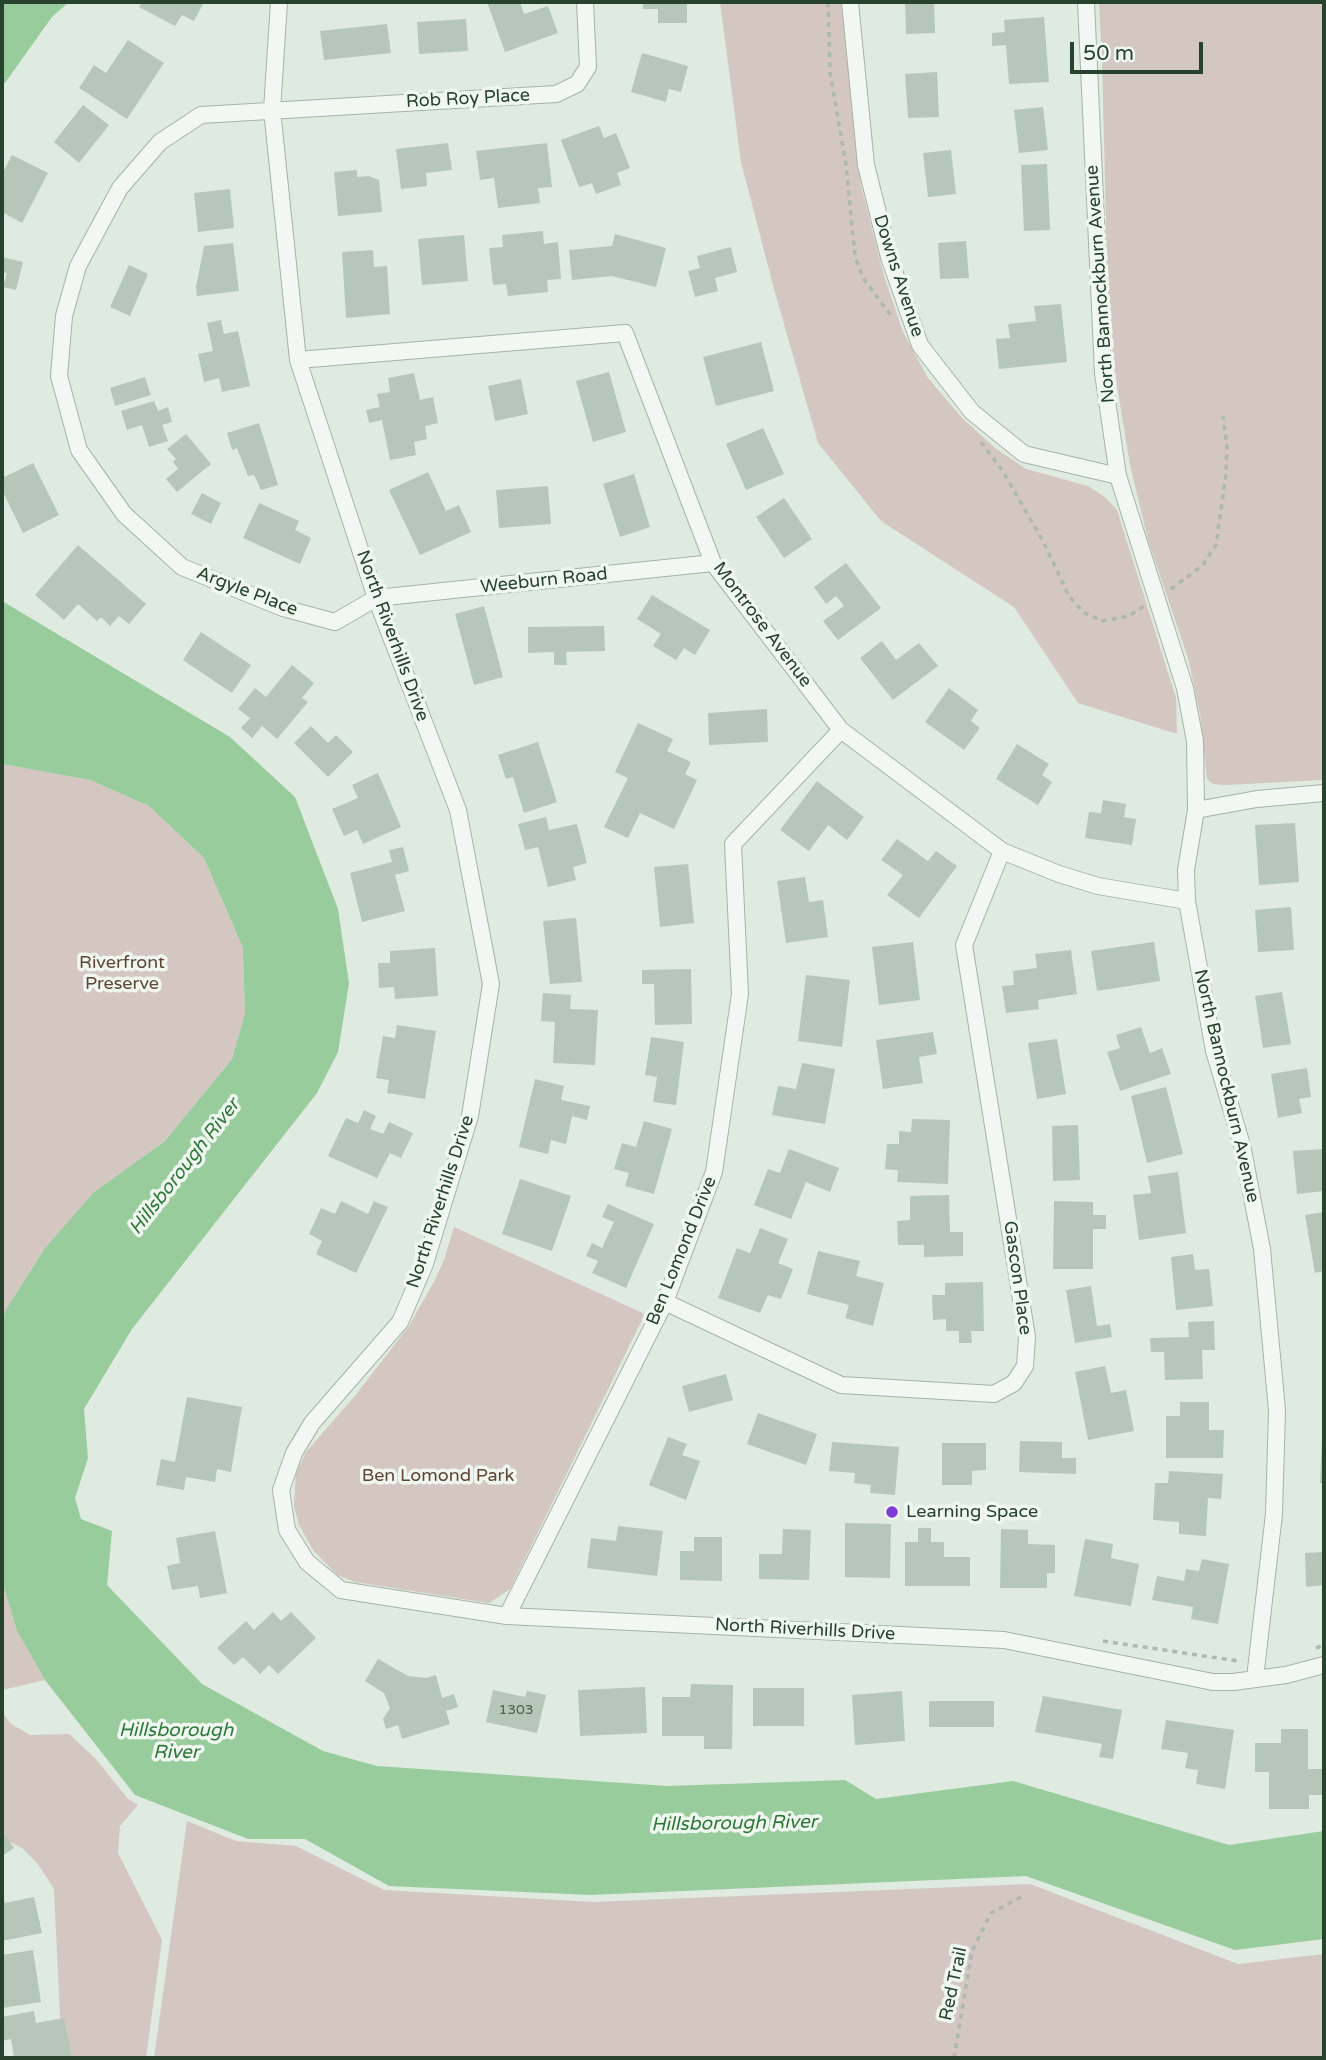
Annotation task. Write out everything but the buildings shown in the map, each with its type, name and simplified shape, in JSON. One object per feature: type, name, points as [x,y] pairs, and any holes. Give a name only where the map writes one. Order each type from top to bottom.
[{"type":"street","name":"North Riverhills Drive","points":[[279,2],[272,110],[298,360],[376,598],[458,810],[491,984],[470,1116],[425,1264],[400,1322],[312,1423],[294,1453],[281,1490],[287,1530],[307,1562],[341,1590],[507,1616],[1003,1640],[1213,1682],[1286,1675],[1324,1665]]},
{"type":"street","name":"Rob Roy Place","points":[[272,110],[556,94],[577,84],[588,67],[585,2]]},
{"type":"street","name":"Downs Avenue","points":[[850,2],[866,165],[889,257],[920,345],[972,412],[1024,454],[1118,476]]},
{"type":"street","name":"North Bannockburn Avenue","points":[[1086,2],[1103,373],[1118,476],[1185,688],[1193,727],[1195,810],[1186,870],[1187,901],[1214,1051],[1242,1146],[1262,1249],[1277,1410],[1274,1514],[1255,1678]]},
{"type":"street","name":"Argyle Place","points":[[272,110],[201,114],[160,142],[120,188],[78,266],[64,316],[59,376],[79,450],[124,514],[183,567],[283,608],[335,622],[376,598]]},
{"type":"street","name":"Montrose Avenue","points":[[298,360],[625,333],[713,564],[841,730],[1002,851],[1098,886],[1187,901]]},
{"type":"street","name":"Weeburn Road","points":[[376,598],[713,564]]},
{"type":"street","name":"Ben Lomond Drive","points":[[507,1616],[665,1303],[714,1172],[740,994],[733,844],[841,730]]},
{"type":"street","points":[[1195,810],[1257,799],[1324,793]]},
{"type":"street","name":"Gascon Place","points":[[665,1303],[841,1385],[994,1394],[1014,1383],[1025,1366],[1027,1337],[964,945],[1002,851]]},
{"type":"path","points":[[828,2],[830,72],[846,165],[855,256],[863,278],[897,324]]},
{"type":"path","points":[[972,434],[1002,470],[1043,541],[1069,596],[1083,612],[1102,621],[1129,616],[1157,599],[1203,565],[1216,545],[1226,474],[1227,447],[1223,416]]},
{"type":"path","name":"Red Trail","points":[[954,2058],[972,1951],[991,1913],[1023,1896]]},
{"type":"green space","points":[[720,2],[842,2],[861,185],[884,276],[903,332],[928,378],[962,418],[995,448],[1026,469],[1088,486],[1105,497],[1117,510],[1176,698],[1177,734],[1078,703],[1014,607],[881,521],[818,443],[741,162]]},
{"type":"green space","points":[[1099,2],[1322,2],[1324,780],[1225,785],[1213,784],[1207,779],[1200,714],[1188,658],[1148,540],[1130,465],[1114,367],[1108,303]]},
{"type":"green space","name":"Riverfront Preserve","points":[[2,764],[90,780],[149,806],[204,858],[243,948],[245,1013],[232,1059],[165,1141],[93,1193],[45,1248],[5,1311],[2,1326]]},
{"type":"green space","name":"Ben Lomond Park","points":[[454,1227],[645,1314],[510,1589],[489,1603],[355,1582],[337,1575],[313,1550],[299,1525],[294,1506],[296,1473],[306,1452],[354,1397],[409,1326],[435,1280]]},
{"type":"green space","points":[[2,1581],[17,1631],[45,1680],[2,1690]]},
{"type":"green space","points":[[2,1712],[11,1724],[30,1735],[69,1734],[96,1759],[128,1799],[138,1805],[120,1826],[118,1853],[162,1940],[146,2058],[62,2058],[54,1889],[38,1864],[22,1848],[2,1838]]},
{"type":"green space","points":[[187,1821],[236,1841],[296,1846],[384,1890],[593,1902],[1030,1884],[1238,1964],[1324,1954],[1324,2058],[154,2058]]},
{"type":"water","points":[[2,2],[69,2],[52,17],[2,87]]},
{"type":"water","name":"Hillsborough River","points":[[2,601],[230,737],[295,797],[338,909],[349,983],[338,1052],[317,1093],[132,1329],[84,1409],[88,1458],[75,1498],[81,1519],[112,1531],[107,1585],[202,1684],[323,1751],[377,1766],[667,1786],[845,1780],[876,1799],[1013,1781],[1229,1845],[1324,1831],[1324,1939],[1235,1950],[1026,1876],[591,1895],[389,1886],[305,1839],[248,1839],[135,1795],[45,1680],[17,1631],[2,1581],[2,1326],[5,1311],[45,1248],[93,1193],[165,1141],[232,1059],[245,1013],[243,948],[204,858],[149,806],[90,780],[2,764]]},
{"type":"place","name":"Learning Space","points":[[892,1512]]}]
